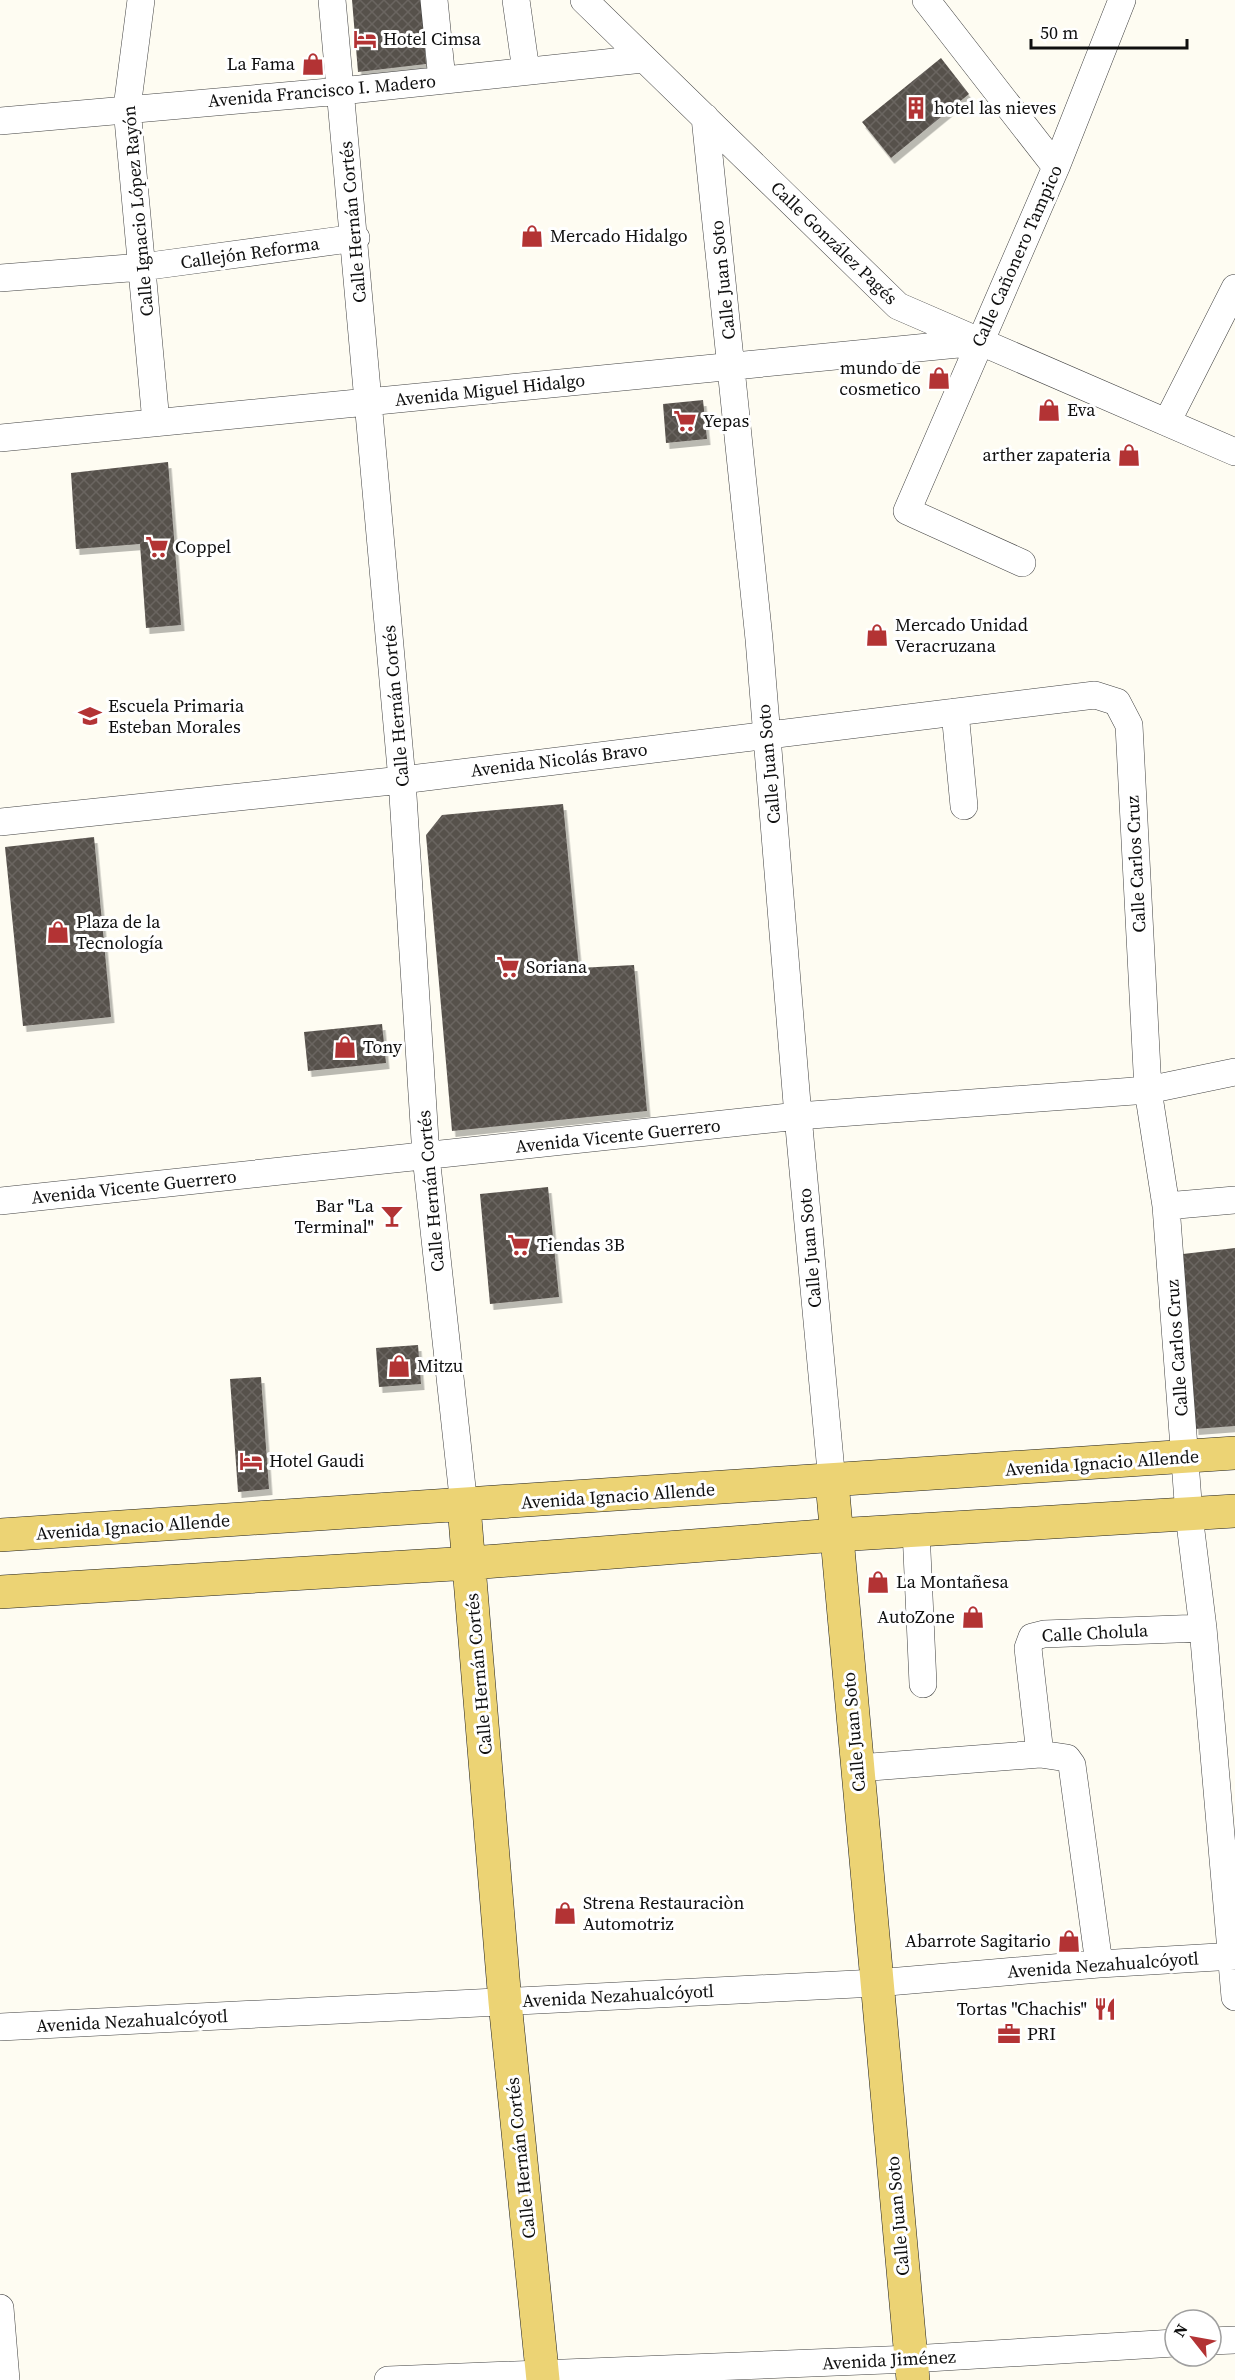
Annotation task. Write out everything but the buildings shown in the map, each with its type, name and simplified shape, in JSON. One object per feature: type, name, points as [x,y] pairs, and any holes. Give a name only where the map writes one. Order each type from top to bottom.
[{"type":"main road","name":"Avenida Ignacio Allende","points":[[0,1535],[1235,1454]]},
{"type":"main road","name":"Calle Juan Soto","points":[[832,1482],[912,2370]]},
{"type":"main road","name":"Calle Hernán Cortés","points":[[465,1506],[505,2001],[543,2378]]},
{"type":"main road","points":[[0,1592],[470,1563],[836,1535],[1235,1511]]},
{"type":"street","name":"Calle Ignacio López Rayón","points":[[141,0],[127,108],[156,422]]},
{"type":"street","name":"Calle Hernán Cortés","points":[[332,0],[356,238],[402,780],[426,1156],[465,1506]]},
{"type":"street","points":[[434,0],[442,80]]},
{"type":"street","points":[[516,0],[526,71]]},
{"type":"street","name":"Calle González Pagés","points":[[584,0],[898,306],[1235,452]]},
{"type":"street","points":[[926,0],[1056,167]]},
{"type":"street","name":"Calle Cañonero Tampico","points":[[1022,563],[907,511],[1056,167],[1122,0]]},
{"type":"street","name":"Avenida Francisco I. Madero","points":[[0,121],[127,108],[341,91],[643,59]]},
{"type":"street","name":"Calle Juan Soto","points":[[705,117],[732,366],[832,1482]]},
{"type":"street","name":"Callejón Reforma","points":[[0,278],[142,267],[356,238]]},
{"type":"street","points":[[1167,422],[1235,288]]},
{"type":"street","name":"Avenida Miguel Hidalgo","points":[[0,438],[979,342]]},
{"type":"street","name":"Avenida Nicolás Bravo","points":[[0,822],[402,780],[1095,694],[1117,702]]},
{"type":"street","name":"Calle Carlos Cruz","points":[[1117,702],[1129,725],[1148,1090],[1166,1206],[1185,1458],[1203,1628],[1235,1997]]},
{"type":"street","points":[[955,712],[964,806]]},
{"type":"street","name":"Avenida Vicente Guerrero","points":[[0,1201],[798,1116],[1148,1090],[1235,1071]]},
{"type":"street","points":[[1166,1206],[1235,1200]]},
{"type":"street","points":[[916,1530],[923,1684]]},
{"type":"street","name":"Calle Cholula","points":[[1040,1754],[1028,1648],[1032,1637],[1044,1634],[1203,1628]]},
{"type":"street","points":[[858,1768],[1040,1754],[1067,1758],[1072,1766],[1099,1964]]},
{"type":"street","name":"Avenida Nezahualcóyotl","points":[[0,2027],[876,1983],[1099,1964],[1233,1956]]},
{"type":"street","points":[[0,2308],[6,2380]]},
{"type":"street","name":"Avenida Jiménez","points":[[388,2380],[912,2370],[1163,2344]]},
{"type":"place","name":"Hotel Cimsa","points":[[365,39]]},
{"type":"place","name":"La Fama","points":[[313,64]]},
{"type":"place","name":"hotel las nieves","points":[[916,108]]},
{"type":"place","name":"Mercado Hidalgo","points":[[532,236]]},
{"type":"place","name":"mundo de cosmetico","points":[[939,378]]},
{"type":"place","name":"Eva","points":[[1049,410]]},
{"type":"place","name":"Yepas","points":[[685,421]]},
{"type":"place","name":"arther zapateria","points":[[1129,455]]},
{"type":"place","name":"Coppel","points":[[157,547]]},
{"type":"place","name":"Mercado Unidad Veracruzana","points":[[877,635]]},
{"type":"place","name":"Escuela Primaria Esteban Morales","points":[[90,716]]},
{"type":"place","name":"Plaza de la Tecnología","points":[[58,932]]},
{"type":"place","name":"Soriana","points":[[508,967]]},
{"type":"place","name":"Tony","points":[[345,1047]]},
{"type":"place","name":"Bar \"La Terminal\"","points":[[392,1216]]},
{"type":"place","name":"Tiendas 3B","points":[[519,1245]]},
{"type":"place","name":"Mitzu","points":[[399,1366]]},
{"type":"place","name":"Hotel Gaudi","points":[[251,1461]]},
{"type":"place","name":"La Montañesa","points":[[878,1582]]},
{"type":"place","name":"AutoZone","points":[[973,1617]]},
{"type":"place","name":"Strena Restauraciòn Automotriz","points":[[565,1913]]},
{"type":"place","name":"Abarrote Sagitario","points":[[1069,1941]]},
{"type":"place","name":"Tortas \"Chachis\"","points":[[1105,2009]]},
{"type":"place","name":"PRI","points":[[1009,2034]]}]
